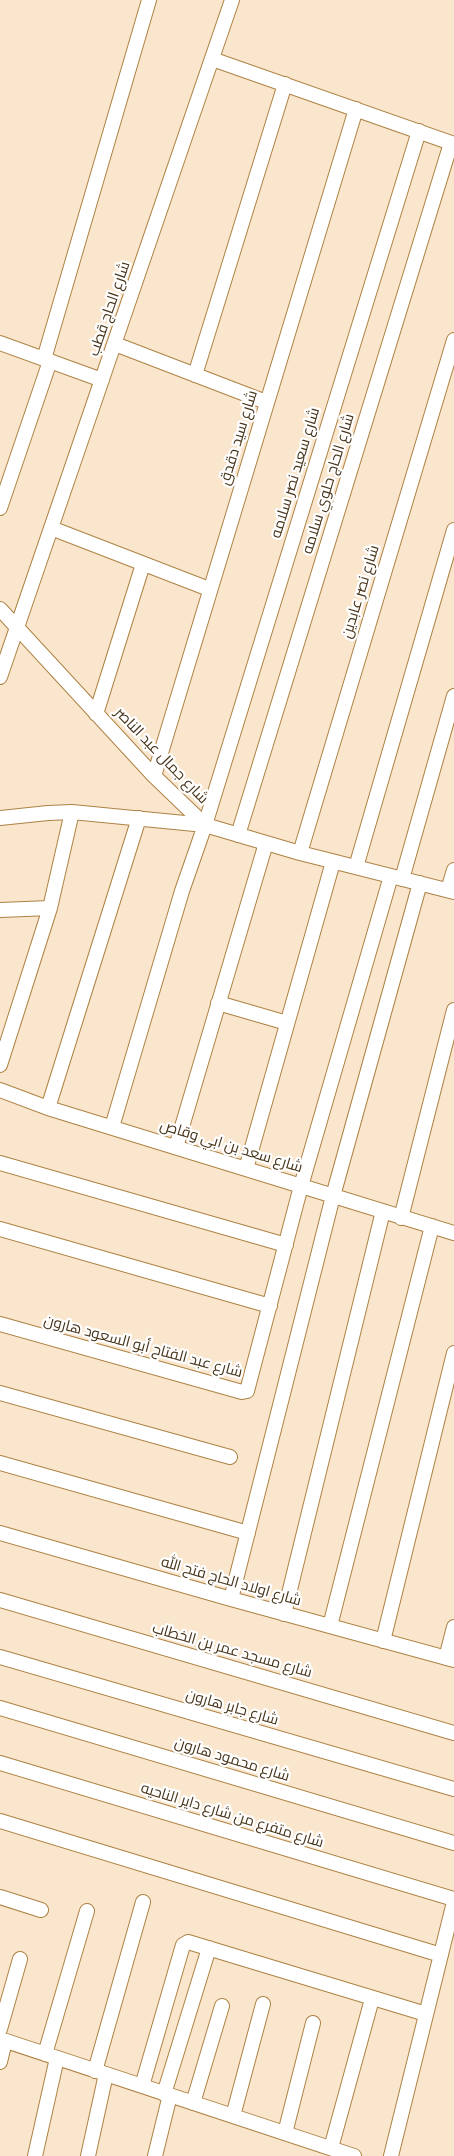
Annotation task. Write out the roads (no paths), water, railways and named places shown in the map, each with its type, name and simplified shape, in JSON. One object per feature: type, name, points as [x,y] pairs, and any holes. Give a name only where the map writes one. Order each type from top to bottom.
[{"type":"street","points":[[0,508],[47,360],[150,0]]},
{"type":"street","name":"شارع الحاج قطب","points":[[0,675],[232,0]]},
{"type":"street","points":[[212,59],[452,143]]},
{"type":"street","points":[[195,375],[286,84]]},
{"type":"street","name":"شارع سيد دقدق","points":[[154,776],[209,589],[356,109]]},
{"type":"street","name":"شارع سعيد نصر سلامه","points":[[112,1127],[182,891],[205,825],[419,131]]},
{"type":"street","name":"شارع الحاج حلوي سلامه","points":[[238,835],[452,143]]},
{"type":"street","name":"شارع نصر عابدين","points":[[300,853],[454,340]]},
{"type":"street","points":[[0,343],[102,380]]},
{"type":"street","points":[[114,344],[266,402]]},
{"type":"street","points":[[51,528],[209,589]]},
{"type":"street","points":[[356,867],[454,530]]},
{"type":"street","points":[[96,714],[143,564]]},
{"type":"street","name":"شارع جمال عبد الناصر","points":[[0,609],[154,776],[205,825],[333,862],[451,891]]},
{"type":"street","name":"شارع عبد الفتاح أبو السعود هارون","points":[[0,1324],[244,1392],[248,1389],[301,1186],[454,696]]},
{"type":"street","points":[[0,818],[72,812],[205,825]]},
{"type":"street","points":[[0,1065],[50,908],[72,812]]},
{"type":"street","points":[[48,1108],[139,818]]},
{"type":"street","points":[[176,1147],[266,843]]},
{"type":"street","points":[[246,1169],[333,862]]},
{"type":"street","points":[[451,891],[454,870]]},
{"type":"street","points":[[231,1599],[333,1196],[420,883]]},
{"type":"street","points":[[0,910],[50,908]]},
{"type":"street","points":[[218,1003],[288,1023]]},
{"type":"street","points":[[401,1218],[454,1010]]},
{"type":"street","name":"شارع سعد بن ابي وقاص","points":[[0,1090],[48,1108],[454,1233]]},
{"type":"street","points":[[0,1163],[286,1245]]},
{"type":"street","points":[[284,1614],[383,1211]]},
{"type":"street","points":[[330,1626],[432,1226]]},
{"type":"street","points":[[0,1229],[270,1306]]},
{"type":"street","points":[[383,1641],[454,1353]]},
{"type":"street","points":[[0,1393],[230,1457]]},
{"type":"street","points":[[0,1463],[248,1533]]},
{"type":"street","name":"شارع اولاد الحاج فتح الله","points":[[0,1533],[450,1659]]},
{"type":"street","name":"شارع مسجد عمر بن الخطاب","points":[[0,1600],[454,1733]]},
{"type":"street","points":[[450,1659],[454,1627]]},
{"type":"street","name":"شارع جابر هارون","points":[[0,1658],[454,1789]]},
{"type":"street","name":"شارع محمود هارون","points":[[0,1708],[454,1843]]},
{"type":"street","name":"شارع متفرع من شارع داير الناحيه","points":[[0,1764],[454,1900]]},
{"type":"street","points":[[0,1821],[441,1955]]},
{"type":"street","points":[[0,1897],[41,1910]]},
{"type":"street","points":[[391,2156],[454,1900]]},
{"type":"street","points":[[88,2156],[101,2072],[143,1902]]},
{"type":"street","points":[[35,2156],[51,2056],[87,1911]]},
{"type":"street","points":[[142,2086],[183,1945],[188,1942],[426,2014]]},
{"type":"street","points":[[155,2156],[167,2094],[209,1948]]},
{"type":"street","points":[[0,2062],[2,2036],[20,1958]]},
{"type":"street","points":[[330,2148],[372,1999]]},
{"type":"street","points":[[233,2116],[263,2004]]},
{"type":"street","points":[[193,2103],[222,2006]]},
{"type":"street","points":[[285,2133],[313,2023]]},
{"type":"street","points":[[2,2036],[51,2056],[354,2156]]}]
